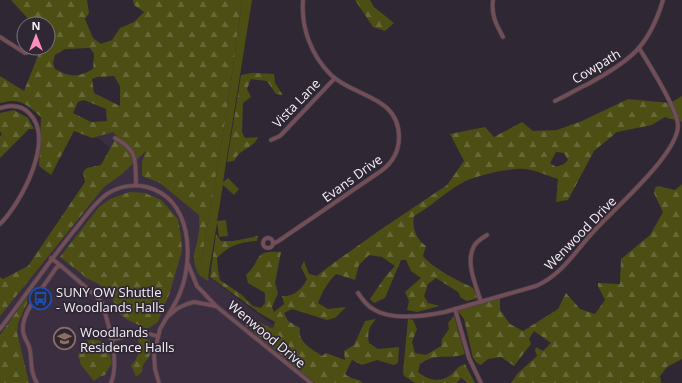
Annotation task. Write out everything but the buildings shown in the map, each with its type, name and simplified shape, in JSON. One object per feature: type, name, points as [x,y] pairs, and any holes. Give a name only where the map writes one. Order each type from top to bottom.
[{"type":"street","name":"Evans Drive","points":[[273,242],[277,242],[381,172],[391,162],[399,142],[398,128],[389,110],[376,100],[348,87],[335,78],[317,60],[310,44],[304,19],[303,0]]},
{"type":"street","points":[[493,0],[492,11],[494,19],[503,37]]},
{"type":"street","name":"Cowpath","points":[[555,101],[614,70],[627,61],[639,48],[653,28],[663,0]]},
{"type":"street","points":[[0,37],[16,47]]},
{"type":"street","name":"Wenwood Drive","points":[[358,293],[364,302],[373,309],[385,314],[415,316],[431,315],[454,310],[536,286],[547,281],[558,273],[596,228],[637,188],[674,141],[678,128],[676,115],[639,48]]},
{"type":"street","name":"Vista Lane","points":[[271,140],[280,136],[335,78]]},
{"type":"street","points":[[0,108],[18,106],[29,113],[36,123],[38,141],[35,163],[31,177],[12,210],[0,224]]},
{"type":"street","points":[[115,138],[128,146],[133,152],[135,158],[136,185]]},
{"type":"street","points":[[0,329],[51,258],[101,199],[119,188],[136,185],[150,188],[169,199],[178,211],[185,227],[187,262]]},
{"type":"street","points":[[481,302],[471,259],[474,246],[486,235]]},
{"type":"street","points":[[51,258],[100,300],[111,340],[115,367],[111,383]]},
{"type":"street","name":"Wenwood Drive","points":[[187,262],[197,286],[216,306],[305,381],[311,383]]},
{"type":"street","name":"Wenwood Drive","points":[[159,383],[155,369],[154,354],[158,336],[162,324],[180,292],[187,262]]},
{"type":"street","points":[[37,383],[32,373],[30,348],[23,333],[24,320],[27,312],[56,268],[60,265]]},
{"type":"street","name":"Wenwood Drive","points":[[167,317],[178,308],[194,302],[216,306]]},
{"type":"street","points":[[454,310],[469,358],[481,383]]},
{"type":"street","points":[[111,340],[140,333],[158,336]]},
{"type":"shaded area","points":[[0,76],[63,117],[102,132],[139,78],[234,109],[213,246],[198,269],[351,383],[0,383],[0,309],[112,150],[101,140],[60,122]]},
{"type":"green space","points":[[11,0],[87,0],[89,13],[85,19],[93,38],[101,44],[112,40],[120,28],[134,22],[144,12],[134,5],[133,0],[242,0],[228,104],[199,275],[194,263],[194,253],[198,238],[199,215],[160,183],[142,176],[142,162],[146,151],[122,174],[104,187],[0,316],[0,277],[3,279],[28,266],[85,182],[83,172],[87,168],[101,165],[117,136],[113,132],[92,138],[74,131],[51,175],[39,166],[41,117],[23,103],[7,101],[0,103],[0,76],[24,91],[38,56],[55,56],[53,63],[55,69],[65,74],[78,75],[93,69],[94,54],[90,48],[65,49],[56,54],[56,16],[26,16]],"holes":[[[114,76],[120,86],[120,106],[94,93],[92,79],[97,77]],[[84,100],[106,109],[107,121],[91,122],[73,113],[78,102]]]},
{"type":"green space","points":[[242,0],[252,0],[223,182],[228,178],[239,189],[234,195],[223,185],[217,221],[226,220],[228,236],[219,237],[217,223],[208,281],[199,275],[228,104]]},
{"type":"green space","points":[[355,0],[370,0],[374,7],[394,23],[385,31],[373,27]]},
{"type":"green space","points":[[252,73],[274,74],[275,83],[283,95],[276,94],[267,81],[251,79],[247,89],[251,97],[243,103],[242,132],[245,138],[258,137],[253,144],[238,155],[234,161],[227,162],[241,75]]},
{"type":"green space","points":[[682,96],[682,122],[665,117],[652,125],[617,132],[594,151],[568,200],[556,202],[558,179],[529,170],[511,169],[468,180],[414,216],[414,225],[417,237],[426,246],[423,256],[439,270],[473,288],[478,298],[467,301],[461,298],[458,292],[436,278],[428,284],[424,296],[428,303],[440,306],[417,312],[407,310],[409,301],[405,292],[421,278],[411,271],[406,260],[401,260],[385,298],[374,303],[370,299],[385,277],[395,266],[382,257],[369,255],[359,265],[355,280],[336,274],[323,291],[318,303],[328,309],[346,307],[335,318],[327,320],[292,309],[284,313],[288,321],[300,328],[301,337],[306,345],[322,356],[326,353],[345,360],[344,351],[354,345],[365,321],[376,319],[369,330],[369,343],[378,349],[399,347],[398,363],[394,365],[377,360],[362,365],[352,360],[345,374],[363,383],[315,383],[245,325],[246,320],[256,321],[273,329],[275,322],[261,314],[210,277],[216,234],[221,241],[233,241],[258,236],[257,241],[235,245],[226,250],[217,258],[220,280],[242,295],[253,306],[261,308],[265,303],[265,293],[248,283],[246,275],[261,254],[281,252],[275,283],[278,293],[272,307],[274,312],[284,304],[282,296],[294,294],[305,283],[307,279],[301,267],[304,261],[309,274],[317,276],[380,230],[447,185],[464,161],[450,134],[485,127],[494,137],[522,122],[533,131],[557,130],[582,121],[628,99],[670,103]],"holes":[[[556,152],[564,153],[568,160],[564,164],[556,167],[550,163]]]},
{"type":"green space","points":[[14,110],[28,118],[34,129],[29,129],[0,158],[0,136],[2,135],[0,131],[0,113]]},
{"type":"green space","points":[[682,184],[682,359],[667,367],[660,376],[661,383],[511,383],[518,373],[537,356],[535,350],[536,347],[543,351],[551,343],[534,331],[529,339],[531,344],[514,366],[501,357],[488,359],[481,365],[477,363],[473,358],[464,319],[458,311],[461,308],[500,296],[500,310],[510,324],[523,331],[558,309],[566,293],[580,309],[595,314],[605,300],[598,283],[620,284],[621,259],[650,235],[663,212],[654,193],[655,188],[658,186],[675,190]]},
{"type":"green space","points":[[129,192],[145,193],[161,200],[178,219],[181,237],[182,251],[170,292],[158,322],[147,329],[126,319],[120,314],[109,293],[99,284],[86,278],[60,257],[99,207],[110,199]]},
{"type":"green space","points":[[27,297],[27,303],[18,323],[17,332],[29,383],[0,383],[0,335]]},
{"type":"green space","points":[[454,316],[465,354],[459,356],[437,357],[426,360],[420,364],[418,372],[431,379],[439,380],[448,377],[459,367],[465,364],[475,383],[468,383],[461,378],[457,383],[415,383],[404,376],[403,372],[408,319],[413,320],[417,329],[412,342],[415,353],[426,355],[441,346],[442,339],[449,329],[448,323]]},
{"type":"green space","points":[[142,336],[150,341],[150,352],[149,357],[143,365],[142,372],[136,377],[131,365],[136,359],[139,348],[138,337]]},
{"type":"green space","points":[[89,340],[100,341],[106,345],[112,363],[105,375],[94,381],[81,365],[78,355],[83,346]]},
{"type":"place","name":"SUNY OW Shuttle - Woodlands Halls","points":[[40,299]]},
{"type":"place","name":"Woodlands Residence Halls","points":[[64,339]]}]
